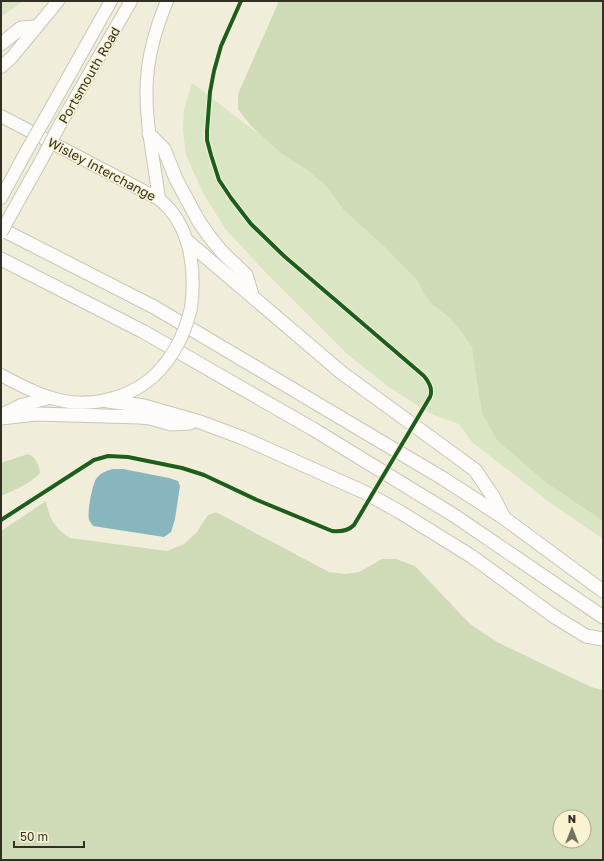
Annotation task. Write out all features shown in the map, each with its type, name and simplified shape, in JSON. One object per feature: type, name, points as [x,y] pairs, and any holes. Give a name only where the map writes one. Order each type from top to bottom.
[{"type":"highway","points":[[1,67],[12,57],[58,1]]},
{"type":"highway","name":"Portsmouth Road","points":[[1,198],[111,1]]},
{"type":"highway","name":"Portsmouth Road","points":[[1,233],[58,128],[131,1]]},
{"type":"highway","points":[[159,199],[149,134],[147,77],[156,29],[167,1]]},
{"type":"highway","points":[[1,44],[22,28],[36,27]]},
{"type":"highway","name":"Wisley Interchange","points":[[1,116],[159,199],[173,212],[187,241],[191,258],[193,282],[191,308],[187,324],[181,340],[173,354],[159,372],[137,388],[123,395],[108,400],[71,402],[50,398],[1,375]]},
{"type":"highway","points":[[149,134],[164,149],[176,179],[198,220],[209,236],[222,252],[246,275],[252,295]]},
{"type":"highway","points":[[1,229],[154,307],[444,479],[504,518],[603,591]]},
{"type":"highway","points":[[187,241],[342,373],[475,470],[494,498],[504,518]]},
{"type":"highway","points":[[1,259],[144,332],[313,429],[454,516],[603,617]]},
{"type":"highway","points":[[1,416],[21,405],[50,398]]},
{"type":"highway","points":[[108,400],[144,406],[200,422],[244,438],[364,492],[471,556],[530,599],[586,636],[603,639]]},
{"type":"highway","points":[[1,416],[36,414],[140,417],[150,418],[171,424],[200,422]]},
{"type":"green space","points":[[1,1],[23,1],[1,17]]},
{"type":"green space","points":[[279,1],[603,1],[603,521],[543,480],[497,440],[482,413],[472,347],[461,331],[449,317],[432,304],[425,295],[418,281],[386,248],[343,209],[327,187],[309,171],[281,153],[251,126],[238,109],[238,94]]},
{"type":"green space","points":[[192,83],[252,129],[416,238],[603,370],[603,539],[552,504],[472,442],[459,424],[431,414],[389,387],[347,354],[272,279],[226,230],[203,193],[186,155],[183,130],[184,109]]},
{"type":"green space","points":[[28,454],[37,462],[40,473],[27,484],[1,496],[1,463]]},
{"type":"green space","points":[[46,501],[51,518],[60,531],[70,538],[167,551],[184,544],[196,533],[208,515],[216,512],[329,572],[345,574],[359,572],[382,559],[396,559],[415,566],[470,624],[497,642],[591,687],[603,690],[603,860],[1,860],[1,531]]},
{"type":"water","points":[[113,469],[123,469],[178,481],[180,486],[175,519],[171,532],[164,537],[93,526],[89,520],[89,511],[94,482],[101,474]]},
{"type":"cycle path","points":[[1,520],[94,460],[108,456],[128,457],[182,468],[204,475],[257,500],[332,531],[344,531],[354,525],[430,397],[430,386],[424,376],[284,256],[251,224],[219,180],[207,140],[210,92],[221,46],[241,1]]}]
